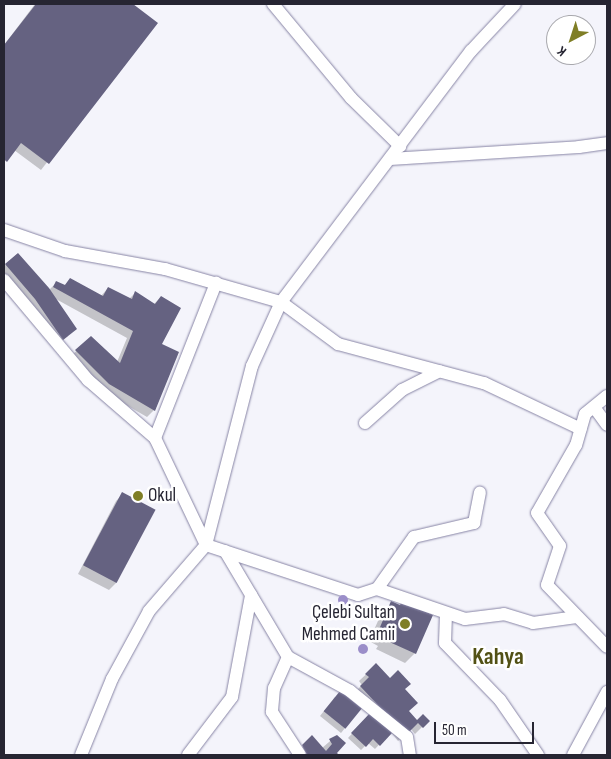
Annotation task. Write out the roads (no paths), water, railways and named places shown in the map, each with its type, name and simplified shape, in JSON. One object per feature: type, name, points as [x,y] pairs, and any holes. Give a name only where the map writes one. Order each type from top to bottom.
[{"type":"street","points":[[273,4],[351,98],[400,146]]},
{"type":"street","points":[[81,755],[112,679],[149,611],[206,545],[252,366],[281,302],[471,51],[515,4]]},
{"type":"street","points":[[390,159],[579,147],[607,143]]},
{"type":"street","points":[[4,230],[65,251],[165,269],[281,302],[338,344],[484,383],[580,429]]},
{"type":"street","points":[[4,280],[88,380],[155,438],[206,545],[358,594],[377,589],[465,619],[504,614],[533,623],[577,617]]},
{"type":"street","points":[[155,438],[216,283]]},
{"type":"street","points":[[365,423],[402,390],[440,371]]},
{"type":"street","points":[[607,396],[585,414],[576,445],[537,513],[560,546],[547,586],[607,647]]},
{"type":"street","points":[[594,407],[607,425]]},
{"type":"street","points":[[377,589],[414,537],[474,523],[480,493]]},
{"type":"street","points":[[225,551],[288,657],[350,691],[407,738],[410,755]]},
{"type":"street","points":[[189,755],[232,697],[251,595]]},
{"type":"street","points":[[446,614],[444,643],[500,700],[538,755]]},
{"type":"street","points":[[288,657],[274,688],[272,712],[300,755]]},
{"type":"street","points":[[573,755],[607,692]]},
{"type":"place","name":"Okul","points":[[138,496]]},
{"type":"place","name":"Çelebi Sultan Mehmed Camii","points":[[405,624]]},
{"type":"district","name":"Kahya","points":[[498,657]]}]
